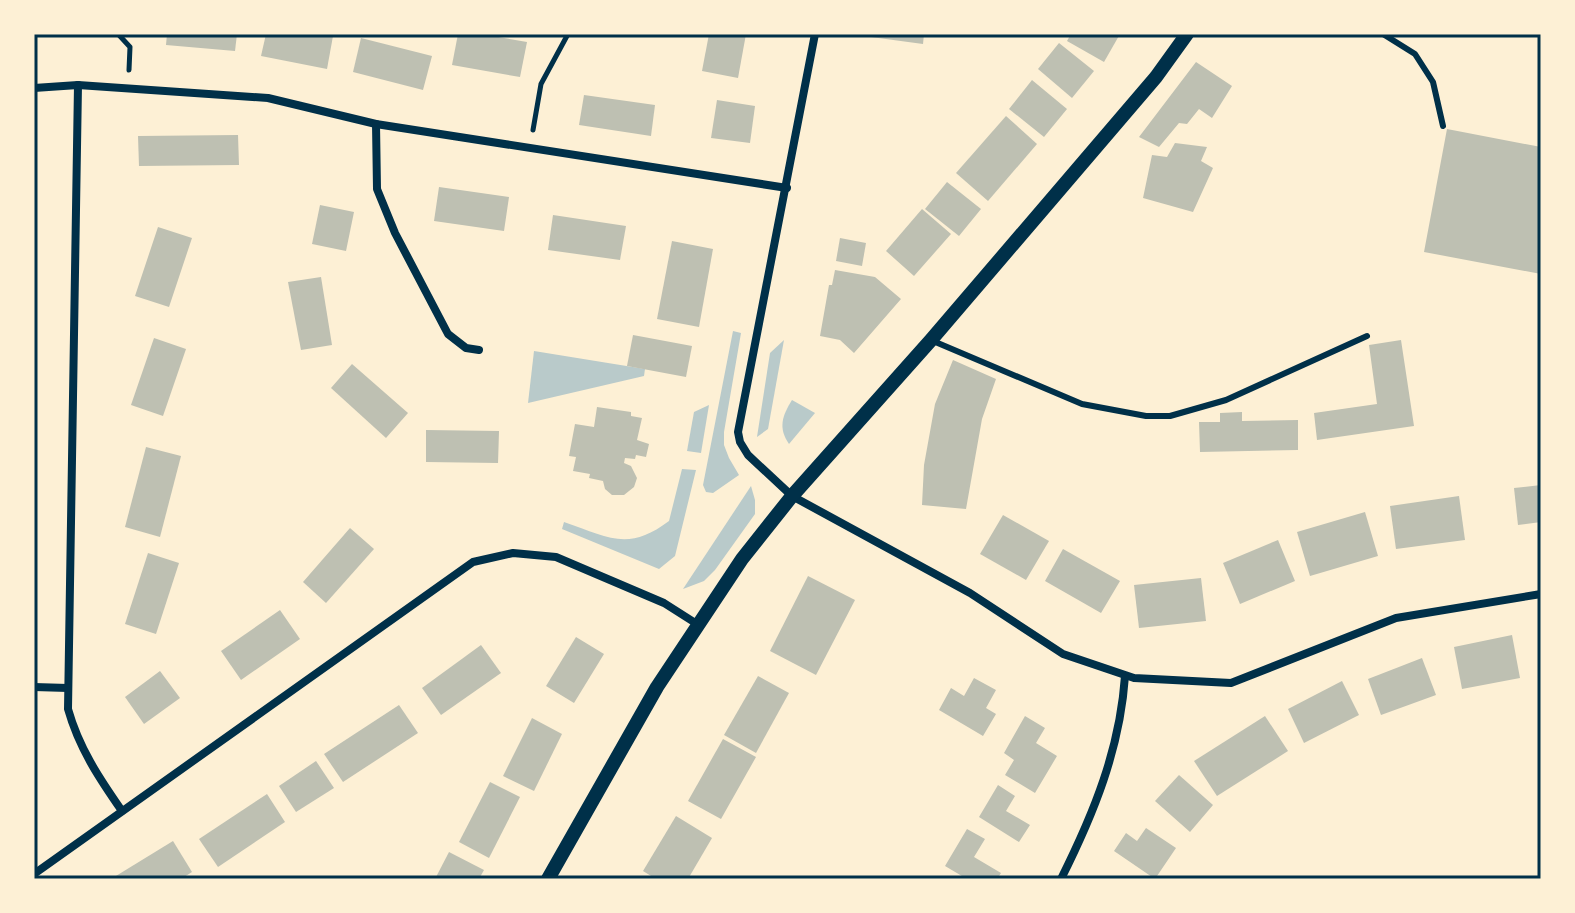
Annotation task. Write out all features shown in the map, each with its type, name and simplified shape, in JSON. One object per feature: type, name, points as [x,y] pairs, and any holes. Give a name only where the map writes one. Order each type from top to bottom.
[{"type":"street","points":[[815,34],[738,432],[748,455],[792,496],[970,593],[1063,654],[1134,678],[1231,683],[1396,618],[1541,594]]},
{"type":"street","points":[[548,879],[657,687],[742,559],[792,496],[931,340],[1156,77],[1187,34]]},
{"type":"street","points":[[34,88],[78,85],[268,98],[376,124],[787,188]]},
{"type":"street","points":[[78,85],[68,709],[76,736],[92,768],[122,811]]},
{"type":"street","points":[[376,124],[377,189],[395,233],[448,334],[466,348],[479,350]]},
{"type":"street","points":[[34,874],[473,562],[513,553],[556,557],[664,603],[697,624]]},
{"type":"street","points":[[1061,879],[1097,803],[1112,761],[1123,710],[1125,676]]},
{"type":"street","points":[[34,687],[68,688]]},
{"type":"lane","points":[[1383,34],[1415,54],[1421,63],[1433,82],[1443,126]]},
{"type":"lane","points":[[931,340],[1082,404],[1146,416],[1170,416],[1226,400],[1367,336]]},
{"type":"path","points":[[118,34],[130,47],[129,71]]},
{"type":"path","points":[[532,135],[541,84],[568,34]]},
{"type":"shaded area","points":[[733,331],[741,333],[724,445],[739,475],[713,493],[706,492],[703,485]]},
{"type":"shaded area","points":[[784,340],[768,429],[757,437],[770,353]]},
{"type":"shaded area","points":[[534,351],[645,369],[644,376],[528,403]]},
{"type":"shaded area","points":[[792,400],[815,413],[789,444],[783,433],[783,422]]},
{"type":"shaded area","points":[[709,405],[701,453],[687,451],[694,412]]},
{"type":"shaded area","points":[[682,469],[696,470],[675,556],[659,569],[562,529],[564,522],[618,539],[655,531],[669,521]]},
{"type":"shaded area","points":[[751,486],[755,514],[715,570],[704,581],[683,589]]},
{"type":"building","points":[[167,34],[237,34],[235,51],[166,45]]},
{"type":"building","points":[[266,34],[333,36],[327,69],[261,56]]},
{"type":"building","points":[[458,34],[481,34],[527,42],[520,77],[452,65]]},
{"type":"building","points":[[709,34],[746,34],[738,78],[702,71]]},
{"type":"building","points":[[872,34],[924,34],[923,44],[871,37]]},
{"type":"building","points":[[1071,34],[1120,34],[1104,62],[1067,41]]},
{"type":"building","points":[[361,38],[432,56],[423,90],[353,72]]},
{"type":"building","points":[[1059,43],[1094,71],[1072,98],[1038,69]]},
{"type":"building","points":[[1196,62],[1232,86],[1212,118],[1199,109],[1187,124],[1179,123],[1159,147],[1139,137]]},
{"type":"building","points":[[1032,80],[1067,109],[1044,137],[1009,109]]},
{"type":"building","points":[[584,95],[655,105],[651,136],[579,125]]},
{"type":"building","points":[[717,100],[755,106],[750,143],[711,138]]},
{"type":"building","points":[[1006,116],[1037,144],[988,201],[956,173]]},
{"type":"building","points":[[1447,129],[1541,147],[1541,274],[1424,252]]},
{"type":"building","points":[[238,135],[239,165],[139,166],[138,136]]},
{"type":"building","points":[[1175,143],[1207,147],[1201,161],[1213,168],[1193,212],[1143,198],[1152,155],[1167,157]]},
{"type":"building","points":[[947,182],[981,209],[959,236],[925,209]]},
{"type":"building","points":[[439,187],[509,197],[504,231],[434,221]]},
{"type":"building","points":[[320,205],[354,212],[346,251],[312,244]]},
{"type":"building","points":[[922,209],[951,234],[914,276],[886,251]]},
{"type":"building","points":[[553,215],[626,226],[620,260],[548,250]]},
{"type":"building","points":[[158,227],[192,238],[169,307],[135,296]]},
{"type":"building","points":[[840,238],[866,243],[862,266],[836,261]]},
{"type":"building","points":[[672,241],[713,249],[699,327],[657,319]]},
{"type":"building","points":[[835,270],[875,277],[901,299],[854,353],[840,340],[820,336],[829,285],[832,285]]},
{"type":"building","points":[[321,277],[332,345],[301,350],[288,282]]},
{"type":"building","points":[[633,335],[692,346],[686,377],[627,366]]},
{"type":"building","points":[[154,338],[186,349],[163,416],[131,405]]},
{"type":"building","points":[[1401,340],[1414,426],[1317,440],[1314,413],[1377,404],[1369,345]]},
{"type":"building","points":[[953,360],[996,379],[982,419],[966,509],[922,505],[924,465],[935,404]]},
{"type":"building","points":[[352,364],[408,413],[386,438],[331,388]]},
{"type":"building","points":[[597,407],[631,412],[631,416],[642,418],[637,440],[649,444],[646,457],[636,455],[635,459],[625,458],[624,463],[631,466],[637,478],[634,487],[624,495],[612,495],[605,489],[603,481],[589,478],[590,474],[573,471],[576,457],[569,456],[575,424],[594,427]]},
{"type":"building","points":[[1242,412],[1242,421],[1298,420],[1298,450],[1200,452],[1199,422],[1220,422],[1220,413]]},
{"type":"building","points":[[426,430],[499,431],[498,463],[426,462]]},
{"type":"building","points":[[146,447],[181,456],[160,537],[125,527]]},
{"type":"building","points":[[1541,485],[1541,522],[1518,525],[1514,488]]},
{"type":"building","points":[[1459,496],[1465,540],[1396,549],[1390,506]]},
{"type":"building","points":[[1365,512],[1378,556],[1310,576],[1297,532]]},
{"type":"building","points":[[1003,515],[1049,541],[1026,580],[980,554]]},
{"type":"building","points":[[350,528],[374,549],[326,603],[303,582]]},
{"type":"building","points":[[1278,540],[1295,581],[1240,604],[1223,563]]},
{"type":"building","points":[[1063,549],[1120,581],[1101,613],[1045,581]]},
{"type":"building","points":[[148,553],[179,563],[156,634],[125,624]]},
{"type":"building","points":[[808,576],[855,600],[816,675],[770,651]]},
{"type":"building","points":[[1201,578],[1206,621],[1139,628],[1134,585]]},
{"type":"building","points":[[280,610],[300,639],[241,680],[221,651]]},
{"type":"building","points":[[1512,635],[1520,678],[1462,689],[1454,647]]},
{"type":"building","points":[[576,637],[604,654],[574,703],[546,686]]},
{"type":"building","points":[[481,645],[501,673],[441,715],[422,688]]},
{"type":"building","points":[[1422,658],[1436,695],[1381,715],[1368,679]]},
{"type":"building","points":[[160,671],[180,698],[144,724],[125,697]]},
{"type":"building","points":[[758,676],[789,693],[756,753],[724,735]]},
{"type":"building","points":[[974,678],[996,690],[986,708],[996,714],[983,736],[939,710],[951,688],[964,696]]},
{"type":"building","points":[[1342,681],[1359,715],[1304,743],[1288,709]]},
{"type":"building","points":[[399,705],[418,733],[343,782],[324,754]]},
{"type":"building","points":[[1025,716],[1045,728],[1036,743],[1057,756],[1035,793],[1005,775],[1014,760],[1004,753]]},
{"type":"building","points":[[1265,716],[1288,751],[1217,796],[1194,761]]},
{"type":"building","points":[[532,718],[562,734],[534,791],[503,776]]},
{"type":"building","points":[[723,739],[756,757],[721,819],[688,801]]},
{"type":"building","points":[[316,761],[334,788],[296,812],[279,786]]},
{"type":"building","points":[[1179,775],[1213,805],[1190,832],[1155,801]]},
{"type":"building","points":[[490,782],[520,797],[489,858],[459,842]]},
{"type":"building","points":[[998,785],[1015,796],[1006,811],[1030,825],[1019,842],[979,817]]},
{"type":"building","points":[[267,794],[285,822],[218,867],[199,839]]},
{"type":"building","points":[[676,816],[712,838],[688,879],[656,879],[643,871]]},
{"type":"building","points":[[1146,828],[1176,848],[1155,879],[1114,851],[1126,833],[1137,841]]},
{"type":"building","points":[[967,829],[985,839],[974,857],[1001,873],[997,879],[967,879],[945,866]]},
{"type":"building","points":[[173,841],[192,872],[181,879],[111,879]]},
{"type":"building","points":[[449,852],[484,870],[479,879],[435,879]]}]
